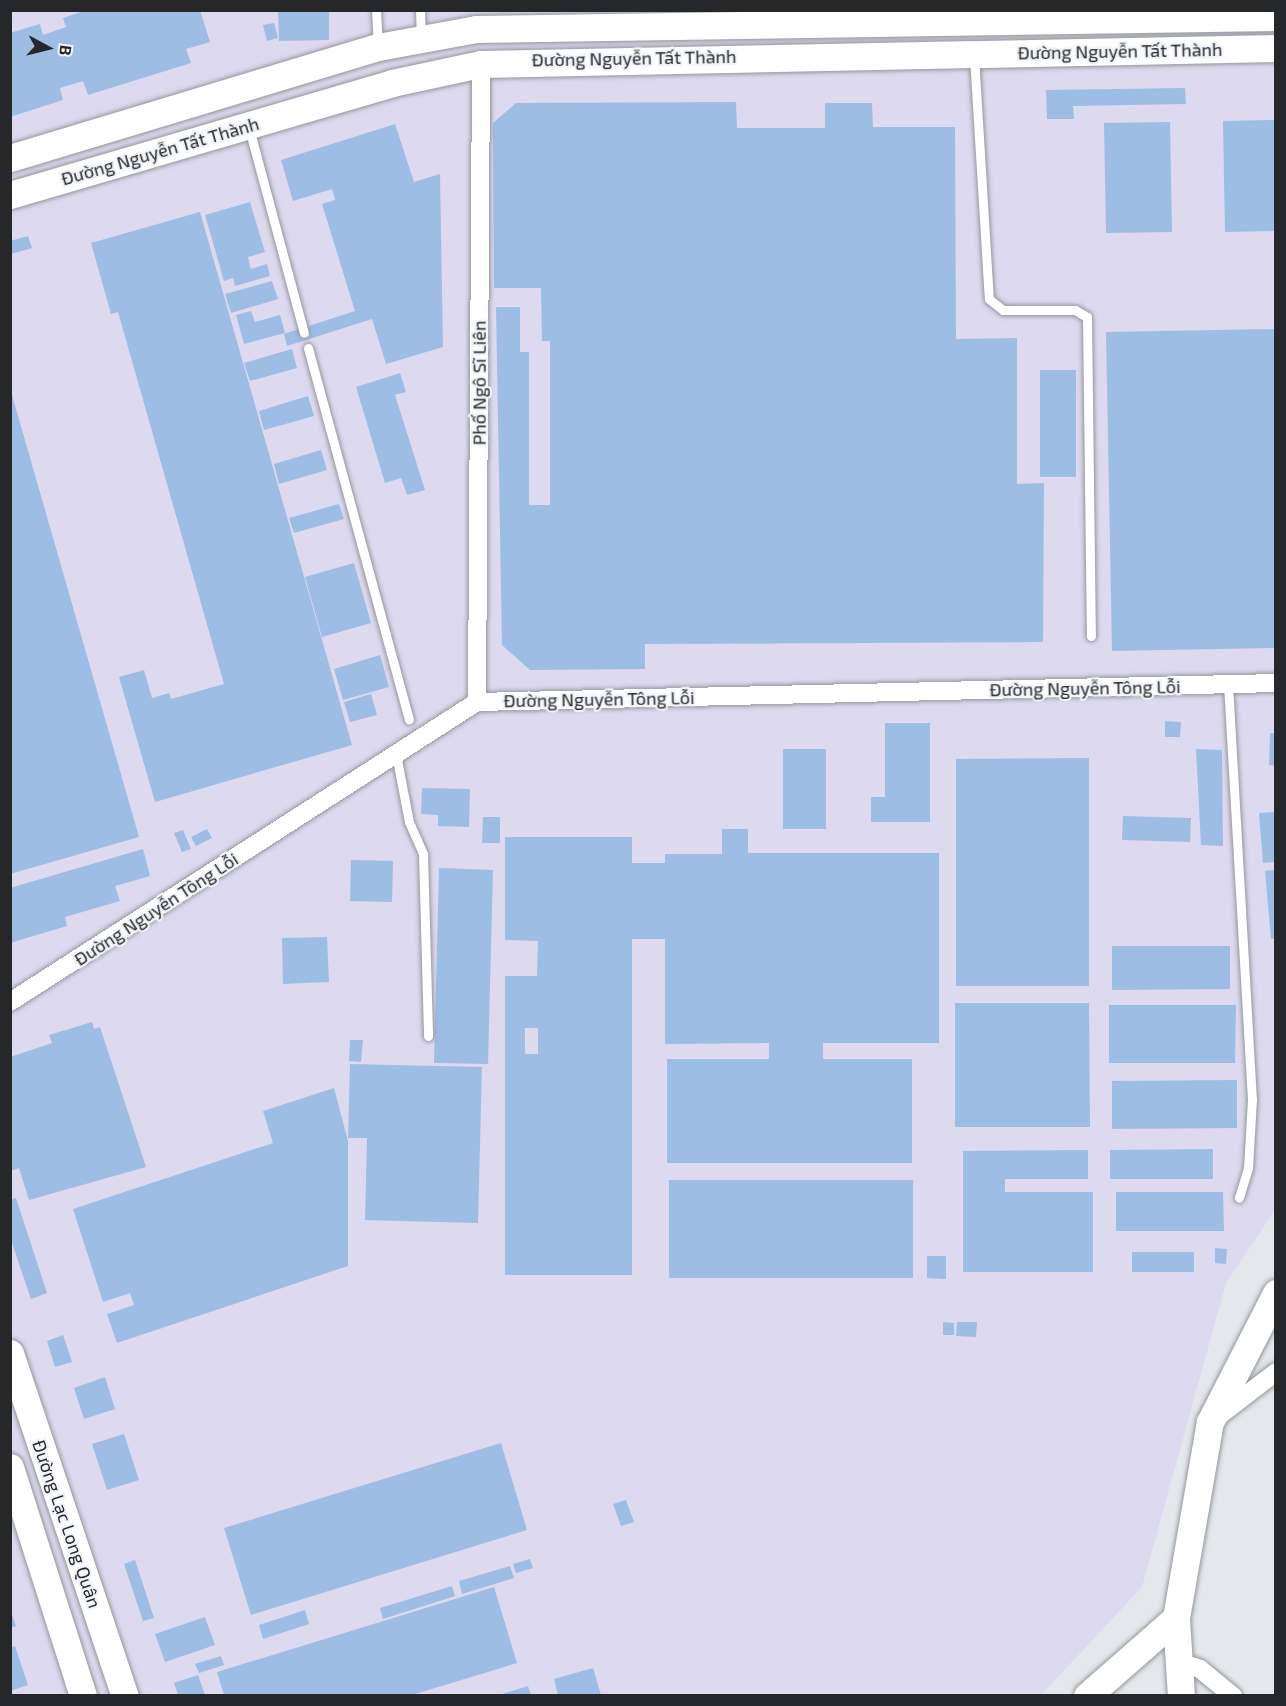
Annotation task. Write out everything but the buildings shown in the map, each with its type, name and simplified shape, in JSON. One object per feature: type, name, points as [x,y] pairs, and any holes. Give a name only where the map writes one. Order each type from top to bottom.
[{"type":"main road","name":"Đường Nguyễn Tất Thành","points":[[10,158],[378,47],[476,29],[936,16],[1275,17]]},
{"type":"main road","points":[[476,29],[481,64]]},
{"type":"main road","name":"Đường Nguyễn Tất Thành","points":[[10,195],[392,83],[481,64],[1275,48]]},
{"type":"main road","points":[[1181,1695],[1176,1618],[1210,1422],[1275,1293]]},
{"type":"main road","name":"Đường Lạc Long Quân","points":[[10,1353],[125,1695]]},
{"type":"main road","name":"Đường Lạc Long Quân","points":[[10,1467],[83,1695]]},
{"type":"main road","points":[[1087,1695],[1176,1618]]},
{"type":"street","name":"Phố Ngô Sĩ Liên","points":[[477,702],[481,64]]},
{"type":"street","name":"Đường Nguyễn Tông Lỗi","points":[[10,1002],[477,702],[1275,683]]},
{"type":"street","points":[[1210,1422],[1275,1372]]},
{"type":"street","points":[[1179,1662],[1200,1669],[1233,1695]]},
{"type":"lane","points":[[376,10],[378,47]]},
{"type":"lane","points":[[420,10],[421,39]]},
{"type":"lane","points":[[974,53],[989,299],[1003,310],[1075,310],[1087,317],[1091,636]]},
{"type":"lane","points":[[248,125],[304,333]]},
{"type":"lane","points":[[308,348],[409,720]]},
{"type":"lane","points":[[1228,684],[1252,1087],[1250,1150],[1239,1198]]},
{"type":"lane","points":[[396,754],[409,822],[423,854],[428,1036]]},
{"type":"shaded area","points":[[11,11],[1275,11],[1275,1210],[1226,1283],[1142,1587],[1041,1695],[11,1696]]}]
